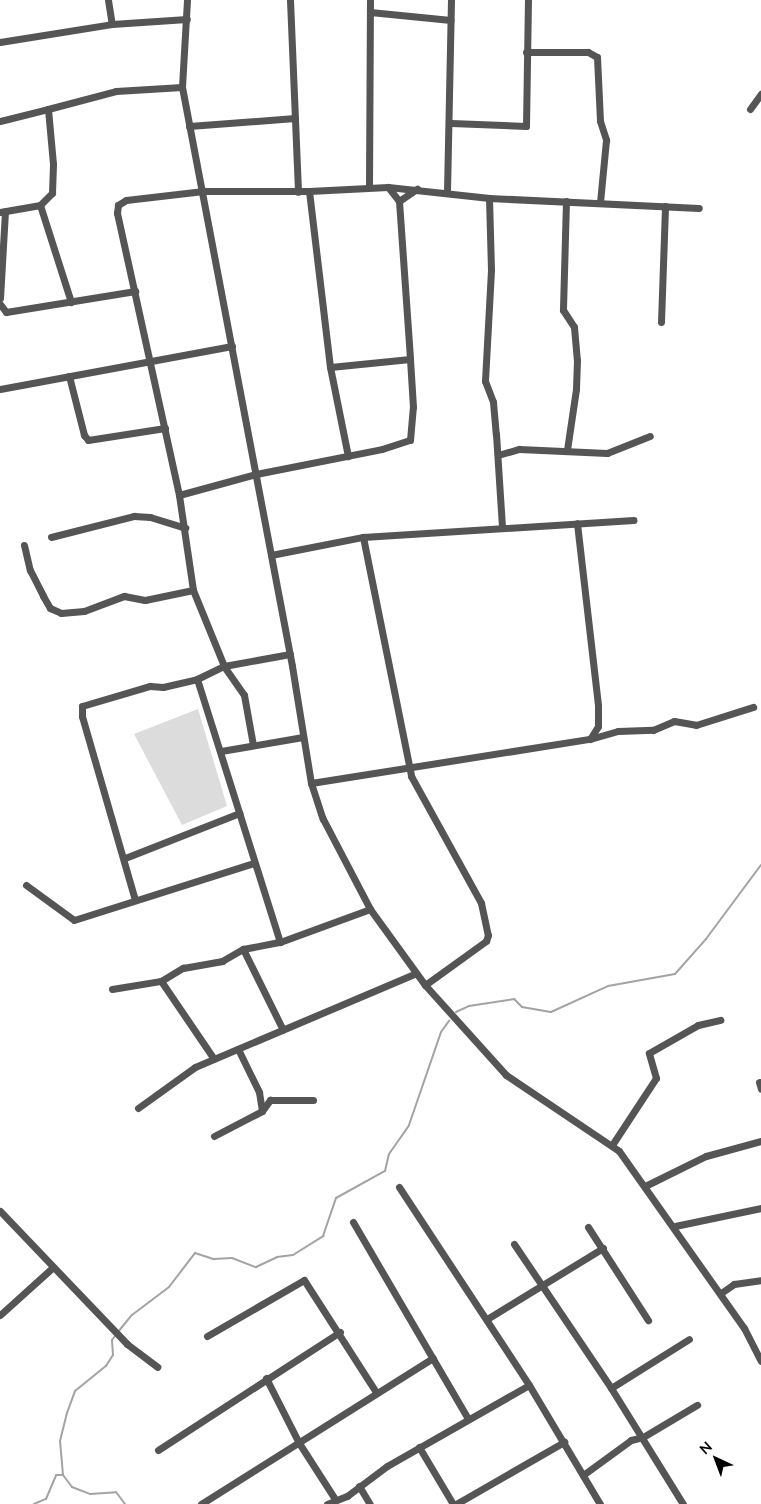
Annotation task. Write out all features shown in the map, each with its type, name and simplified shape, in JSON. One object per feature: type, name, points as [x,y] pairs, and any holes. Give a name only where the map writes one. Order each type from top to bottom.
[{"type":"street","points":[[108,0],[112,24]]},
{"type":"street","points":[[188,0],[182,88],[290,654],[311,783],[323,819],[370,909],[416,973],[506,1075],[612,1145],[674,1226],[744,1328],[761,1361]]},
{"type":"street","points":[[290,0],[298,192]]},
{"type":"street","points":[[369,187],[370,0]]},
{"type":"street","points":[[447,192],[450,123],[451,0]]},
{"type":"street","points":[[450,123],[526,126],[528,0]]},
{"type":"street","points":[[370,12],[451,20]]},
{"type":"street","points":[[0,42],[112,24],[187,19]]},
{"type":"street","points":[[526,52],[588,52],[597,57],[600,121],[606,140],[600,202]]},
{"type":"street","points":[[0,121],[116,91],[182,88]]},
{"type":"street","points":[[750,110],[761,94]]},
{"type":"street","points":[[0,298],[2,212],[40,205],[52,193],[54,164],[48,109]]},
{"type":"street","points":[[189,126],[295,118]]},
{"type":"street","points":[[179,495],[256,474],[348,456],[410,440],[413,407],[399,201],[388,187]]},
{"type":"street","points":[[253,745],[244,695],[224,666],[193,590],[179,495],[134,292],[118,205],[126,200],[203,191],[309,192],[388,187],[489,198],[699,208]]},
{"type":"street","points":[[399,201],[417,189]]},
{"type":"street","points":[[309,192],[330,367],[348,456]]},
{"type":"street","points":[[489,198],[491,270],[485,381],[493,402],[502,528]]},
{"type":"street","points":[[566,202],[563,310],[574,327],[577,360],[576,389],[567,450]]},
{"type":"street","points":[[40,205],[71,302]]},
{"type":"street","points":[[661,322],[665,206]]},
{"type":"street","points":[[0,304],[6,312],[134,292]]},
{"type":"street","points":[[0,389],[232,346]]},
{"type":"street","points":[[330,367],[410,358]]},
{"type":"street","points":[[69,376],[84,435],[88,440],[165,428]]},
{"type":"street","points":[[498,455],[519,449],[615,452],[650,436]]},
{"type":"street","points":[[51,537],[134,516],[150,516],[185,528]]},
{"type":"street","points":[[271,555],[362,538],[632,520]]},
{"type":"street","points":[[577,523],[598,705],[598,726],[590,739]]},
{"type":"street","points":[[362,538],[409,769],[420,797],[481,903],[488,935],[486,941],[426,985]]},
{"type":"street","points":[[24,545],[30,570],[43,596],[50,608],[61,613],[84,611],[124,596],[145,600],[193,590]]},
{"type":"street","points":[[135,900],[125,858],[82,716],[82,706],[150,686],[163,687],[197,679],[224,666],[290,654]]},
{"type":"street","points":[[197,679],[280,942]]},
{"type":"street","points":[[311,783],[590,739],[606,734],[653,730],[674,722],[696,725],[713,717],[753,707]]},
{"type":"street","points":[[598,726],[606,734]]},
{"type":"street","points":[[221,751],[304,737]]},
{"type":"street","points":[[125,858],[239,813]]},
{"type":"street","points":[[26,885],[74,920],[254,863]]},
{"type":"street","points":[[112,989],[161,981],[183,968],[222,961],[243,949],[280,942],[370,909]]},
{"type":"street","points":[[243,949],[283,1030]]},
{"type":"street","points":[[138,1108],[186,1072],[416,973]]},
{"type":"street","points":[[161,981],[214,1059]]},
{"type":"street","points":[[612,1145],[656,1078],[649,1053],[698,1025],[720,1020]]},
{"type":"street","points":[[238,1049],[259,1092],[262,1110]]},
{"type":"street","points":[[214,1136],[262,1110],[270,1100],[314,1100]]},
{"type":"street","points":[[645,1186],[706,1156],[761,1140]]},
{"type":"street","points":[[399,1187],[529,1385],[599,1504]]},
{"type":"street","points":[[674,1226],[761,1208]]},
{"type":"street","points":[[0,1211],[52,1268],[139,1356],[157,1367]]},
{"type":"street","points":[[353,1222],[468,1419]]},
{"type":"street","points":[[588,1227],[648,1320]]},
{"type":"street","points":[[514,1244],[643,1437],[683,1504]]},
{"type":"street","points":[[487,1319],[602,1248]]},
{"type":"street","points":[[0,1315],[52,1268]]},
{"type":"street","points":[[207,1336],[301,1280],[340,1332],[376,1392]]},
{"type":"street","points":[[720,1293],[734,1284],[761,1280]]},
{"type":"street","points":[[158,1450],[266,1378],[340,1332]]},
{"type":"street","points":[[611,1388],[690,1339]]},
{"type":"street","points":[[201,1504],[432,1358]]},
{"type":"street","points":[[266,1378],[299,1443],[335,1499]]},
{"type":"street","points":[[327,1504],[335,1499],[347,1496],[359,1486],[419,1447],[529,1385]]},
{"type":"street","points":[[583,1475],[631,1440],[643,1437],[697,1405]]},
{"type":"street","points":[[419,1447],[454,1504],[564,1442]]},
{"type":"street","points":[[359,1486],[370,1504]]},
{"type":"shaded area","points":[[198,709],[227,806],[182,825],[134,734]]},
{"type":"waterway","points":[[456,1012],[469,1006],[514,999],[522,1007],[551,1012],[608,986],[675,974],[706,939],[761,865]]},
{"type":"waterway","points":[[118,1332],[132,1315],[169,1287],[195,1253],[214,1259],[232,1258],[256,1267],[277,1257],[293,1255],[323,1236],[336,1198],[385,1171],[389,1154],[409,1125],[441,1032],[449,1021]]},
{"type":"waterway","points":[[63,1475],[60,1441],[75,1391],[106,1366],[113,1355],[112,1340],[115,1336]]},
{"type":"waterway","points":[[34,1504],[46,1499],[56,1475],[63,1475],[72,1487],[90,1494],[116,1492],[125,1504]]}]
